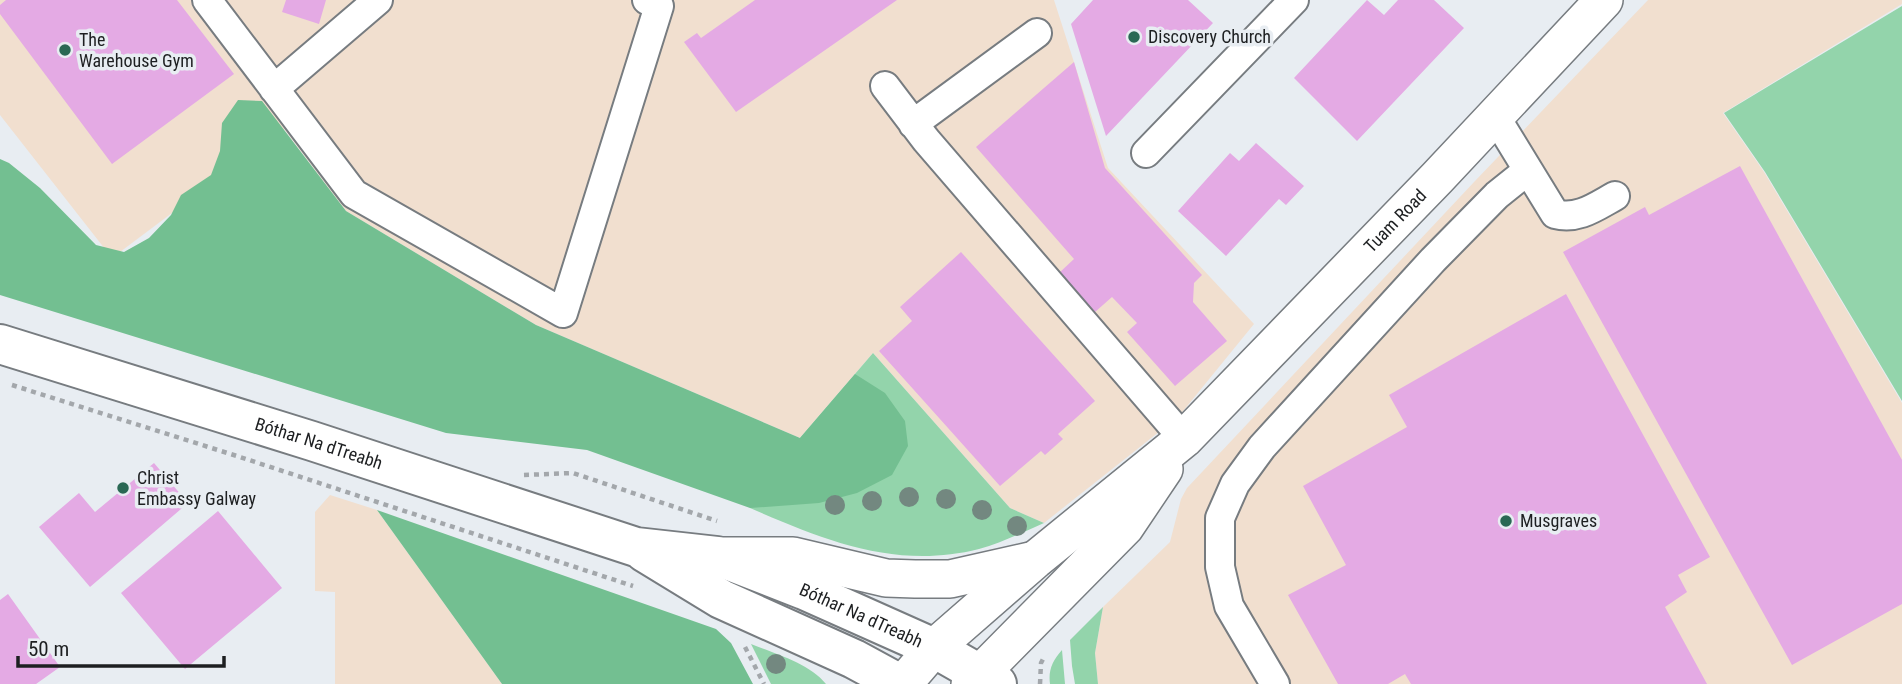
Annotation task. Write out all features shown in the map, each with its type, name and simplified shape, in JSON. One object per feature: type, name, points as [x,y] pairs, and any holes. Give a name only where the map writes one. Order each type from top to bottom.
[{"type":"highway","name":"Bóthar Na dTreabh","points":[[0,344],[312,440],[636,547],[717,556],[804,590],[934,648],[982,680]]},
{"type":"highway","name":"Bóthar Na dTreabh","points":[[636,547],[721,599],[854,659],[901,684]]},
{"type":"main road","name":"Tuam Road","points":[[901,684],[934,648],[1035,560],[1184,439],[1604,0]]},
{"type":"main road","name":"Tuam Road","points":[[982,680],[1125,527],[1184,439]]},
{"type":"main road","points":[[717,556],[793,556],[886,578],[915,579],[950,579],[1035,560]]},
{"type":"lane","points":[[207,0],[354,194],[563,313],[659,6],[647,0]]},
{"type":"lane","points":[[274,89],[379,0]]},
{"type":"lane","points":[[1146,153],[1294,0]]},
{"type":"lane","points":[[913,124],[1037,33]]},
{"type":"lane","points":[[885,86],[913,124],[1184,439]]},
{"type":"lane","points":[[1495,116],[1555,214],[1566,217],[1578,215],[1615,197]]},
{"type":"lane","points":[[1275,684],[1229,606],[1220,567],[1220,518],[1235,484],[1262,447],[1433,260],[1497,195],[1527,171]]},
{"type":"path","points":[[0,381],[642,589]]},
{"type":"path","points":[[743,643],[764,684]]},
{"type":"shaded area","points":[[0,0],[1054,0],[1108,168],[1254,324],[1179,416],[1044,523],[1010,508],[873,353],[800,438],[536,325],[346,211],[284,129],[112,258],[0,115]]},
{"type":"shaded area","points":[[1648,0],[1902,0],[1902,4],[1723,113],[1764,172],[1902,403],[1902,684],[1098,684],[1095,653],[1103,607],[1170,542],[1181,499],[1187,488]]},
{"type":"shaded area","points":[[330,495],[377,510],[502,684],[335,684],[335,592],[315,591],[315,512]]},
{"type":"green space","points":[[1902,6],[1902,401],[1765,172],[1724,113]]},
{"type":"green space","points":[[238,100],[262,101],[346,211],[536,325],[800,438],[855,374],[885,393],[905,421],[908,446],[892,475],[857,493],[819,503],[750,508],[587,450],[446,433],[0,295],[0,159],[40,188],[96,245],[124,252],[149,238],[171,215],[181,195],[211,175],[220,151],[222,123]]},
{"type":"green space","points":[[873,353],[1010,508],[1044,523],[979,549],[948,555],[919,556],[890,554],[833,541],[750,508],[800,438]]},
{"type":"green space","points":[[377,510],[716,629],[731,643],[753,684],[502,684]]},
{"type":"green space","points":[[1103,607],[1095,653],[1098,684],[1075,684],[1070,640]]},
{"type":"green space","points":[[751,644],[801,665],[826,684],[771,684]]},
{"type":"green space","points":[[1062,650],[1065,684],[1050,684],[1052,666]]},
{"type":"building","points":[[6,0],[177,0],[234,74],[112,164],[0,14],[0,5]]},
{"type":"building","points":[[286,0],[326,0],[319,24],[282,12]]},
{"type":"building","points":[[755,0],[897,0],[736,112],[684,42],[697,33],[701,38]]},
{"type":"building","points":[[1093,0],[1188,0],[1213,23],[1106,136],[1071,24]]},
{"type":"building","points":[[1367,0],[1384,15],[1398,0],[1434,0],[1464,28],[1357,141],[1294,78]]},
{"type":"building","points":[[1074,62],[1105,168],[1202,275],[1194,283],[1193,302],[1227,341],[1175,386],[1127,332],[1137,323],[1112,297],[1095,312],[1059,273],[1074,259],[976,147]]},
{"type":"building","points":[[1256,143],[1304,186],[1286,205],[1279,199],[1226,256],[1178,211],[1230,153],[1239,161]]},
{"type":"building","points":[[1740,166],[1902,460],[1902,604],[1792,665],[1563,252],[1645,207],[1649,215]]},
{"type":"building","points":[[961,252],[1095,401],[1058,434],[1063,439],[1045,455],[1041,451],[1000,486],[879,351],[912,321],[900,307]]},
{"type":"building","name":"Musgraves","points":[[1566,294],[1710,557],[1678,575],[1687,592],[1665,607],[1707,684],[1411,684],[1405,674],[1388,684],[1338,684],[1288,595],[1346,565],[1303,486],[1407,427],[1389,395]]},
{"type":"building","points":[[154,463],[188,503],[90,587],[39,527],[79,493],[95,512]]},
{"type":"building","points":[[218,511],[282,588],[185,669],[121,593]]},
{"type":"building","points":[[8,594],[60,667],[36,684],[0,684],[0,600]]},
{"type":"place","name":"Discovery Church","points":[[1134,37]]},
{"type":"place","name":"The Warehouse Gym","points":[[65,50]]},
{"type":"place","name":"Christ Embassy Galway","points":[[123,488]]},
{"type":"place","name":"Musgraves","points":[[1506,521]]}]
